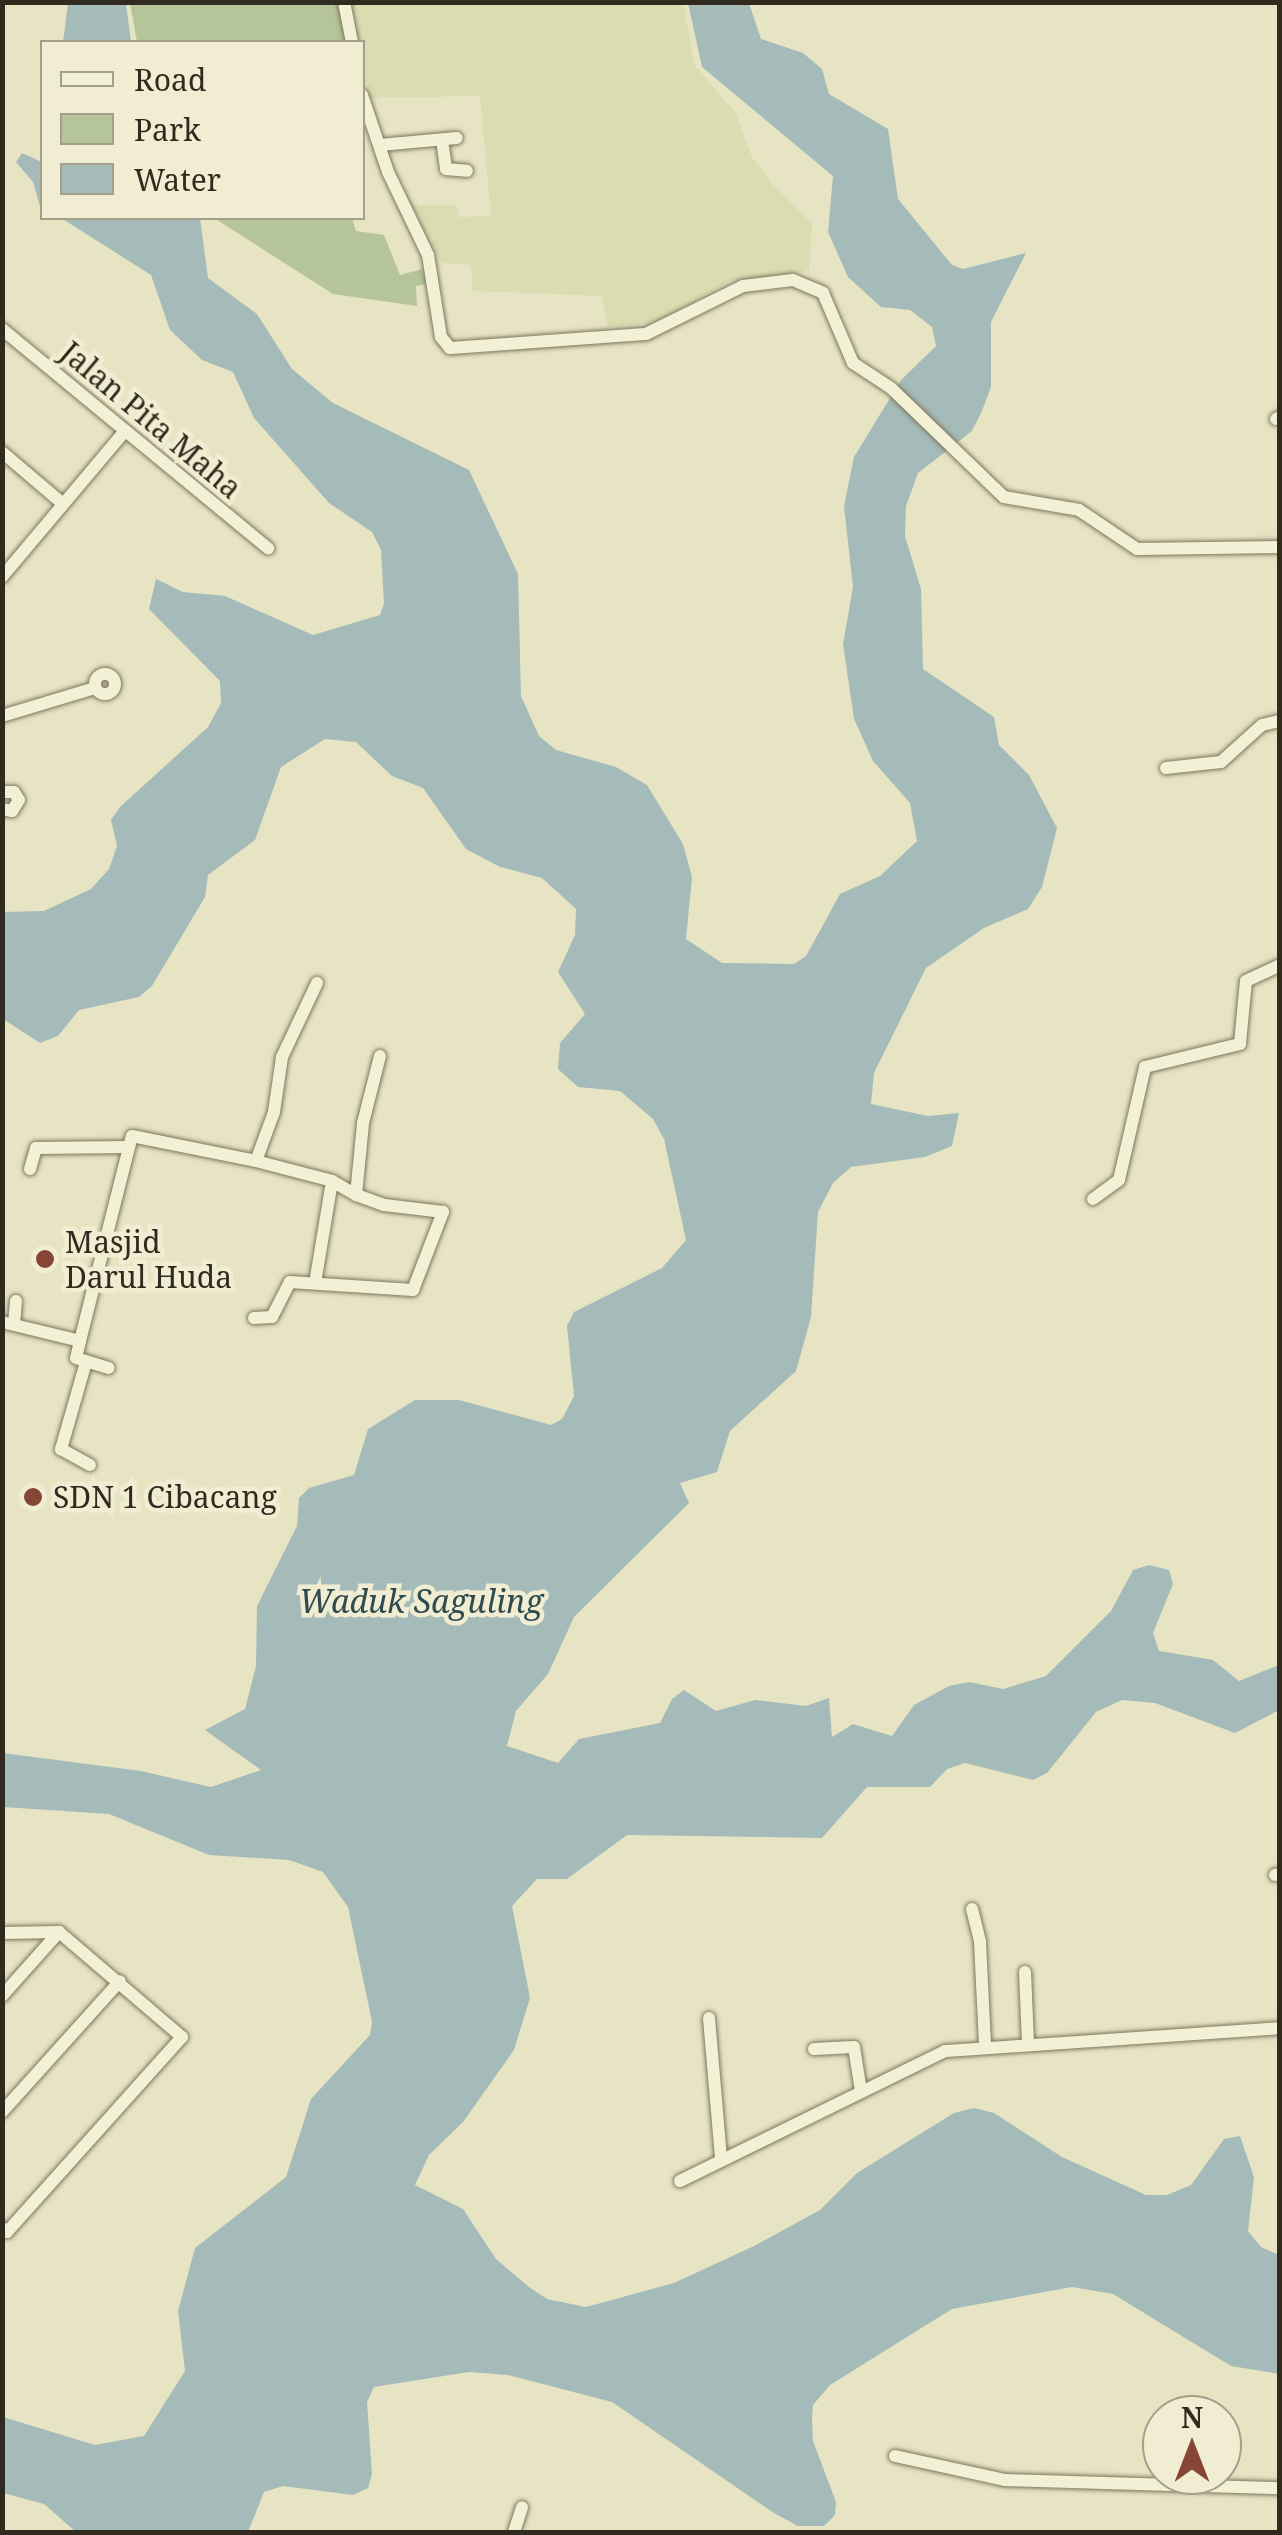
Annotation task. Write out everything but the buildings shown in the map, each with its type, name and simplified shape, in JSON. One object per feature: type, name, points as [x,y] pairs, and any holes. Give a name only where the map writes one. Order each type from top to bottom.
[{"type":"street","points":[[344,2],[352,40]]},
{"type":"street","points":[[365,102],[428,256],[440,337],[450,348],[646,334],[743,286],[793,280],[823,293],[853,364],[890,388],[998,494],[1022,505],[1079,510],[1138,550],[1280,548]]},
{"type":"street","points":[[380,145],[458,138]]},
{"type":"street","points":[[442,140],[446,170],[467,171]]},
{"type":"street","name":"Jalan Pita Maha","points":[[2,329],[268,548]]},
{"type":"street","points":[[5,568],[125,431]]},
{"type":"street","points":[[2,452],[64,504]]},
{"type":"street","points":[[2,716],[95,688]]},
{"type":"street","points":[[1166,768],[1221,762],[1262,724],[1280,720]]},
{"type":"street","points":[[2,810],[18,804],[14,792],[3,790]]},
{"type":"street","points":[[1093,1199],[1119,1180],[1145,1067],[1240,1044],[1246,981],[1280,965]]},
{"type":"street","points":[[256,1161],[274,1112],[282,1058],[317,983]]},
{"type":"street","points":[[356,1195],[365,1108],[380,1056]]},
{"type":"street","points":[[108,1368],[76,1357],[126,1147],[141,1134],[332,1181],[356,1195],[444,1212],[418,1281],[407,1293],[314,1283],[286,1284],[272,1318],[254,1318]]},
{"type":"street","points":[[30,1170],[36,1148],[126,1147]]},
{"type":"street","points":[[314,1283],[332,1181]]},
{"type":"street","points":[[16,1301],[8,1323],[80,1341]]},
{"type":"street","points":[[86,1362],[61,1449],[90,1465]]},
{"type":"street","points":[[972,1910],[980,1942],[985,2045]]},
{"type":"street","points":[[2,1996],[59,1932]]},
{"type":"street","points":[[2,1933],[59,1932],[182,2036],[5,2230]]},
{"type":"street","points":[[1025,1972],[1028,2044]]},
{"type":"street","points":[[2,2112],[120,1981]]},
{"type":"street","points":[[708,2018],[721,2157]]},
{"type":"street","points":[[680,2181],[925,2056],[985,2045],[1280,2028]]},
{"type":"street","points":[[814,2048],[854,2048],[861,2090]]},
{"type":"street","points":[[895,2456],[1005,2480],[1280,2488]]},
{"type":"street","points":[[514,2532],[522,2506]]},
{"type":"green space","points":[[130,3],[339,3],[345,40],[137,40]]},
{"type":"green space","points":[[351,3],[683,3],[695,66],[735,112],[752,157],[772,184],[812,223],[809,271],[730,281],[654,323],[608,327],[601,296],[473,291],[471,265],[442,263],[412,205],[456,205],[459,217],[491,216],[480,96],[368,98],[365,40],[358,40]]},
{"type":"green space","points":[[217,220],[353,220],[356,231],[384,235],[400,275],[422,269],[426,284],[416,286],[417,306],[333,294]]},
{"type":"water","points":[[68,3],[126,3],[131,40],[63,40]]},
{"type":"water","name":"Waduk Saguling","points":[[688,3],[749,3],[761,39],[803,53],[822,69],[829,94],[888,129],[898,199],[952,265],[963,269],[1026,253],[991,322],[991,387],[982,411],[972,431],[918,473],[906,506],[905,536],[921,589],[923,669],[994,717],[999,745],[1029,775],[1057,828],[1042,887],[1028,909],[984,928],[926,968],[874,1073],[871,1104],[928,1116],[959,1113],[952,1146],[925,1157],[851,1167],[833,1183],[818,1212],[811,1317],[796,1371],[730,1431],[717,1472],[680,1483],[689,1503],[574,1617],[548,1674],[516,1711],[507,1746],[558,1763],[579,1739],[660,1723],[672,1699],[684,1690],[716,1711],[755,1700],[806,1706],[829,1698],[832,1737],[853,1724],[892,1736],[914,1705],[949,1686],[969,1682],[1003,1689],[1046,1676],[1111,1611],[1133,1570],[1149,1565],[1169,1570],[1173,1584],[1153,1633],[1159,1651],[1213,1660],[1239,1681],[1279,1665],[1279,1710],[1235,1733],[1155,1703],[1122,1700],[1096,1712],[1047,1773],[1033,1780],[965,1763],[947,1769],[930,1787],[867,1787],[822,1838],[627,1835],[567,1879],[537,1879],[512,1906],[530,1998],[514,2050],[463,2122],[429,2155],[415,2185],[463,2209],[496,2259],[529,2287],[547,2299],[586,2307],[674,2283],[754,2246],[820,2210],[857,2173],[954,2113],[974,2108],[994,2113],[1062,2157],[1146,2195],[1167,2195],[1191,2185],[1224,2139],[1240,2136],[1254,2177],[1248,2231],[1261,2247],[1279,2255],[1279,2374],[1231,2366],[1113,2294],[1072,2287],[952,2309],[830,2385],[813,2405],[812,2419],[813,2441],[836,2502],[835,2515],[824,2526],[798,2526],[774,2513],[612,2402],[508,2375],[469,2372],[374,2387],[367,2402],[372,2474],[368,2488],[353,2495],[283,2486],[264,2492],[248,2532],[76,2532],[44,2504],[3,2493],[3,2417],[95,2445],[144,2436],[185,2371],[178,2311],[195,2248],[286,2177],[311,2099],[370,2035],[372,2022],[348,1907],[323,1872],[289,1860],[209,1855],[109,1814],[3,1807],[3,1753],[141,1771],[211,1787],[261,1770],[205,1730],[245,1709],[256,1666],[257,1606],[297,1526],[299,1498],[309,1488],[354,1475],[368,1429],[415,1400],[459,1400],[551,1425],[562,1419],[574,1396],[567,1326],[574,1312],[662,1268],[686,1240],[664,1139],[653,1119],[620,1091],[578,1087],[558,1069],[560,1043],[585,1014],[558,972],[575,935],[576,909],[542,878],[500,867],[466,849],[423,788],[392,776],[356,742],[325,739],[281,767],[255,840],[208,875],[205,897],[152,986],[139,997],[79,1010],[58,1036],[40,1043],[3,1019],[3,912],[44,911],[91,889],[109,869],[117,846],[111,820],[120,807],[208,727],[221,703],[220,681],[149,609],[156,579],[183,592],[225,596],[313,635],[380,615],[384,603],[381,550],[372,532],[329,503],[254,418],[233,372],[202,360],[170,330],[151,275],[64,220],[200,220],[208,278],[257,314],[292,369],[333,403],[469,470],[518,574],[521,696],[539,736],[556,750],[616,767],[647,785],[683,844],[692,877],[686,939],[722,963],[794,964],[806,956],[840,894],[880,876],[917,841],[910,803],[873,761],[854,719],[843,644],[853,587],[844,506],[854,457],[901,380],[936,346],[932,327],[910,310],[881,307],[848,277],[828,232],[833,176],[702,67]]},
{"type":"water","points":[[22,153],[40,161],[40,206],[33,182],[16,162]]},
{"type":"place","name":"Masjid Darul Huda","points":[[45,1259]]},
{"type":"place","name":"SDN 1 Cibacang","points":[[33,1497]]}]
